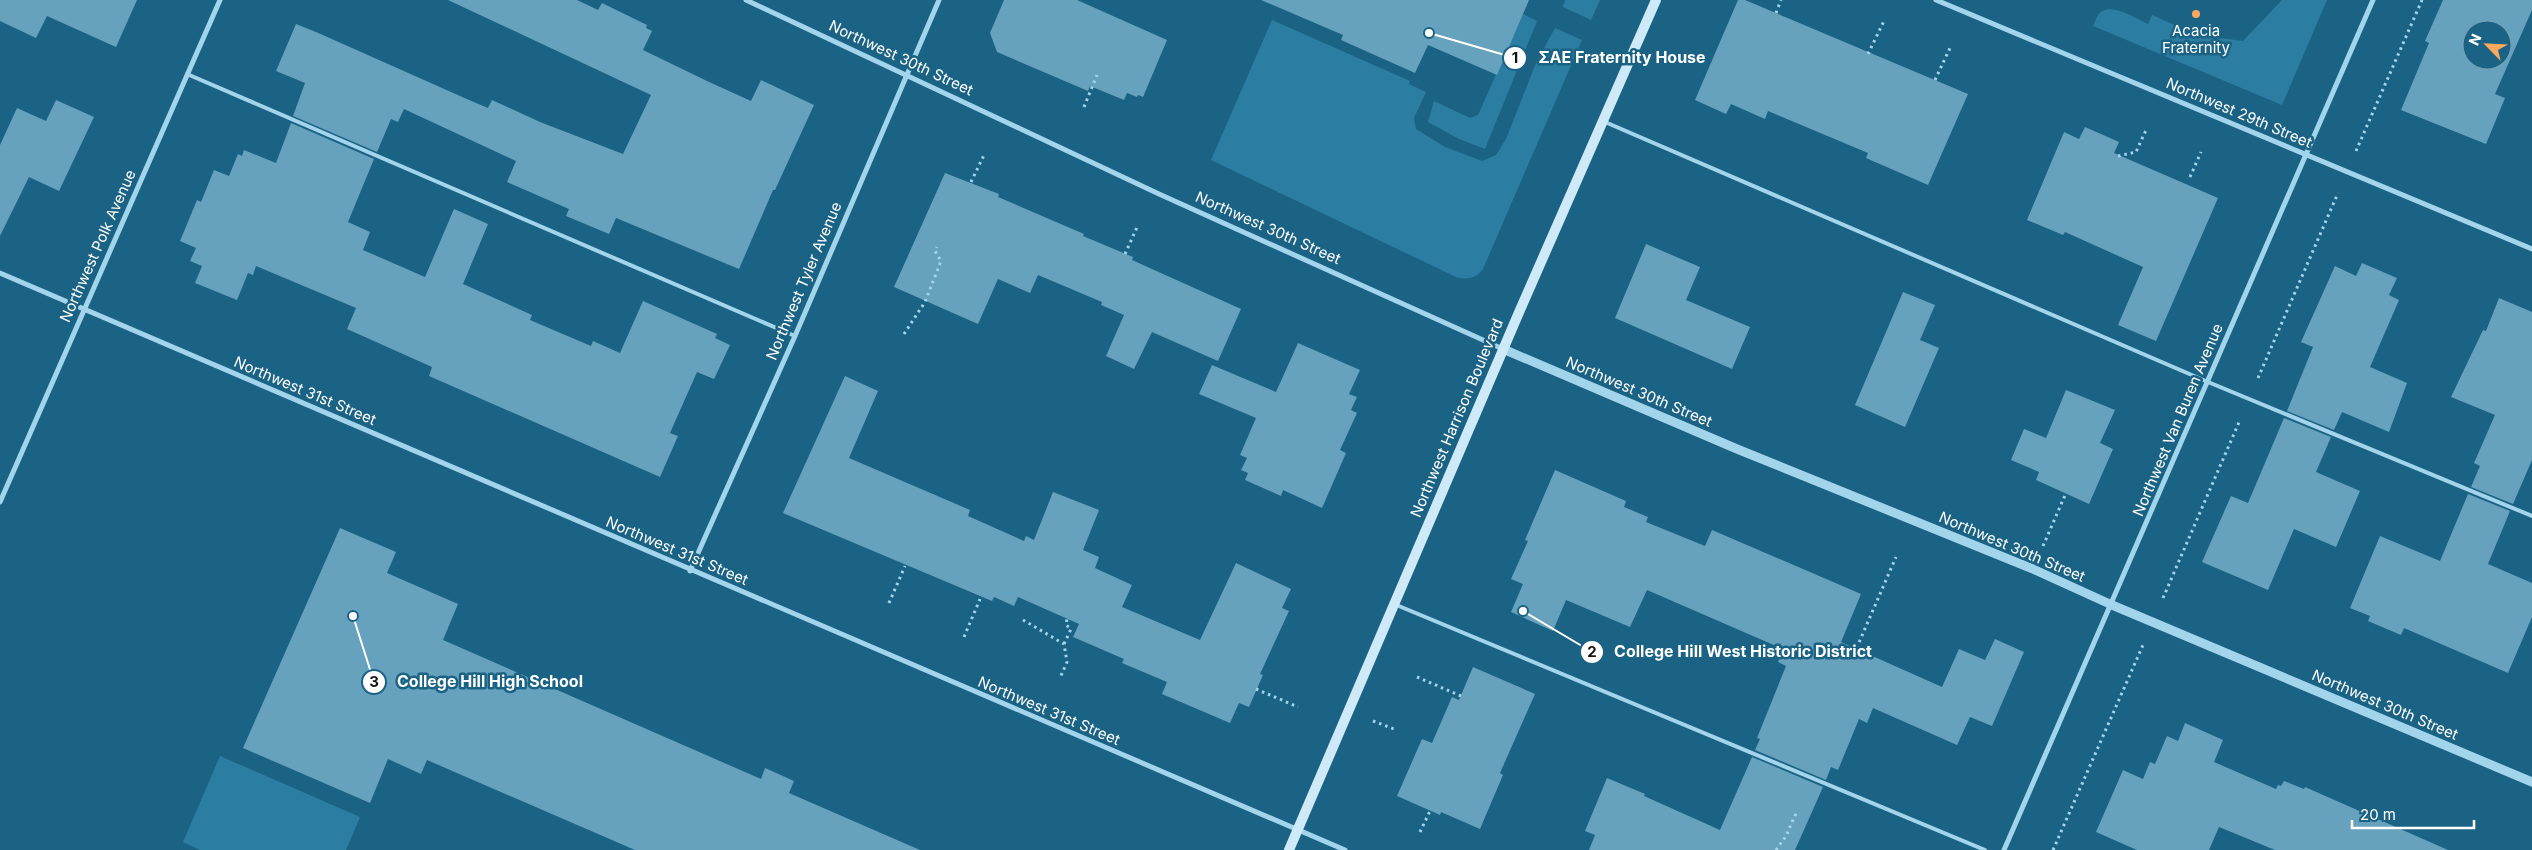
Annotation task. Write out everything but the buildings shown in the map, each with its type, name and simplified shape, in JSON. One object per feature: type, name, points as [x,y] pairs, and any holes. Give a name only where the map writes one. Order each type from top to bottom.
[{"type":"main road","name":"Northwest Harrison Boulevard","points":[[1289,850],[1503,349],[1656,0]]},
{"type":"street","name":"Northwest Polk Avenue","points":[[0,502],[220,0]]},
{"type":"street","name":"Northwest 30th Street","points":[[746,0],[905,76],[1503,349],[1737,449],[2033,569],[2112,605],[2532,782]]},
{"type":"street","name":"Northwest Tyler Avenue","points":[[690,571],[939,0]]},
{"type":"street","name":"Northwest 29th Street","points":[[1936,0],[2532,249]]},
{"type":"street","name":"Northwest Van Buren Avenue","points":[[2004,850],[2112,605],[2372,0]]},
{"type":"street","name":"Northwest 31st Street","points":[[0,273],[690,571],[1345,850]]},
{"type":"lane","points":[[187,74],[794,336]]},
{"type":"lane","points":[[1602,121],[2208,382],[2532,516]]},
{"type":"lane","points":[[1394,604],[1985,850]]},
{"type":"path","points":[[1776,13],[1781,0]]},
{"type":"path","points":[[2053,850],[2422,0]]},
{"type":"path","points":[[1868,54],[1884,21]]},
{"type":"path","points":[[1936,80],[1950,48]]},
{"type":"path","points":[[1084,107],[1097,75]]},
{"type":"path","points":[[2118,156],[2136,152],[2146,130]]},
{"type":"path","points":[[2190,177],[2201,152]]},
{"type":"path","points":[[971,182],[984,153]]},
{"type":"path","points":[[1124,254],[1138,224]]},
{"type":"path","points":[[904,334],[925,302],[941,261],[935,251],[937,247]]},
{"type":"path","points":[[2033,569],[2066,493]]},
{"type":"path","points":[[1854,654],[1896,557]]},
{"type":"path","points":[[889,603],[905,566]]},
{"type":"path","points":[[964,637],[980,599]]},
{"type":"path","points":[[1060,678],[1067,662],[1064,644],[1071,629],[1066,625],[1067,619]]},
{"type":"path","points":[[1023,620],[1064,644]]},
{"type":"path","points":[[1417,677],[1461,696]]},
{"type":"path","points":[[1256,689],[1298,707]]},
{"type":"path","points":[[1420,832],[1430,810]]},
{"type":"path","points":[[1776,850],[1786,836],[1797,811]]},
{"type":"shaded area","points":[[1565,0],[1600,0],[1591,20],[1563,7]]},
{"type":"shaded area","points":[[2282,0],[2327,0],[2282,105],[2093,26],[2101,12],[2111,9],[2148,24],[2152,15],[2197,35],[2243,41]]},
{"type":"shaded area","points":[[1523,14],[1537,21],[1485,149],[1459,139],[1428,122],[1434,101],[1470,118],[1478,115]]},
{"type":"shaded area","points":[[1272,20],[1410,81],[1409,84],[1426,92],[1414,118],[1416,129],[1445,147],[1482,161],[1496,155],[1506,139],[1536,63],[1555,28],[1582,40],[1483,269],[1477,275],[1468,278],[1456,277],[1211,160]]},
{"type":"shaded area","points":[[220,756],[360,817],[346,850],[200,850],[183,842]]},
{"type":"place","name":"Acacia Fraternity","points":[[2196,14]]},
{"type":"place","name":"ΣΑΕ Fraternity House","points":[[1429,33]]},
{"type":"place","name":"College Hill West Historic District","points":[[1523,611]]},
{"type":"place","name":"College Hill High School","points":[[353,616]]}]
